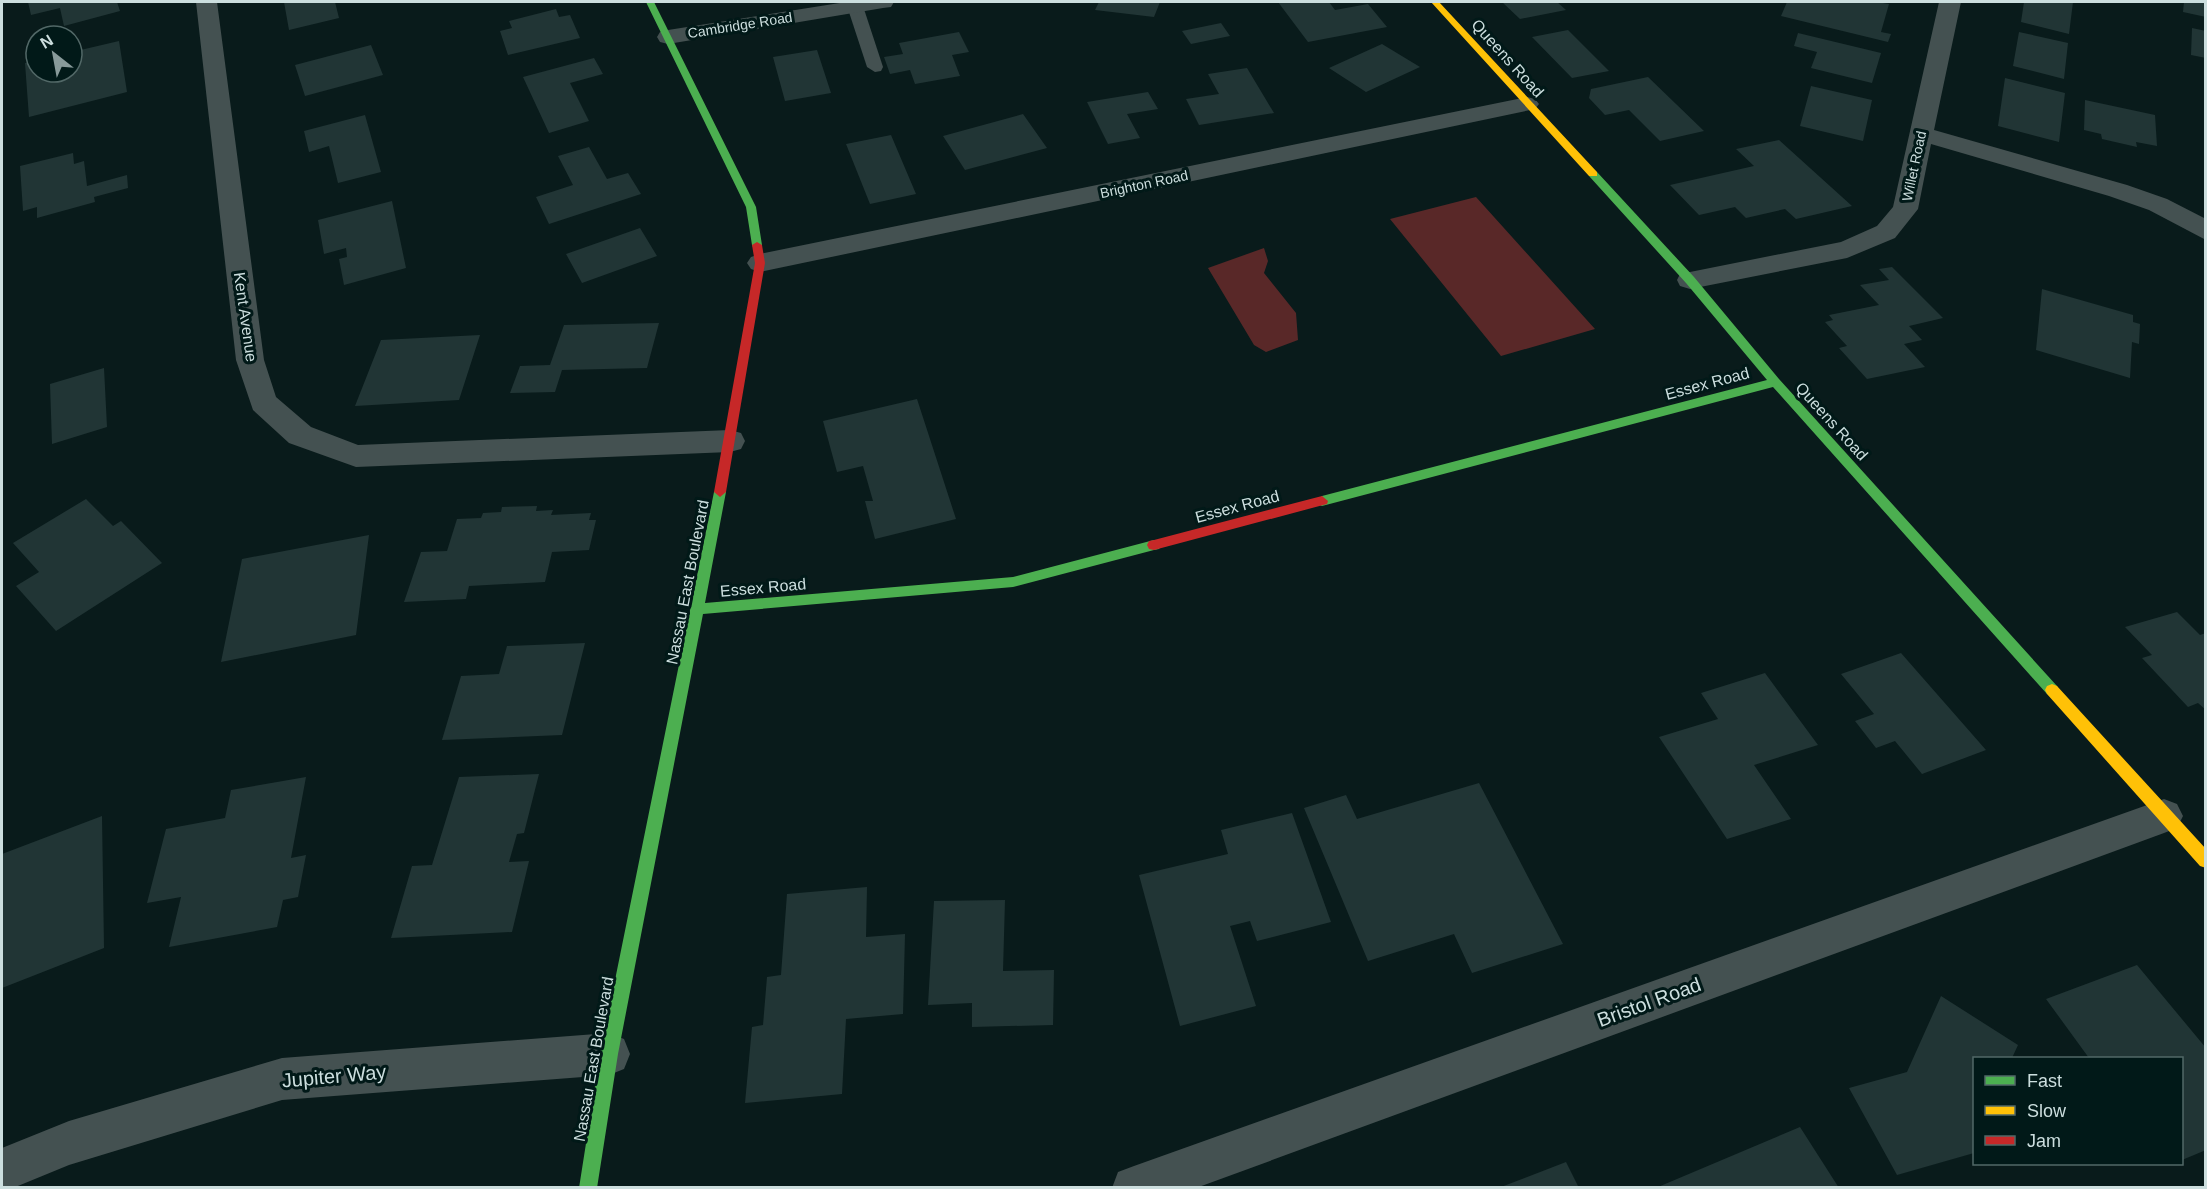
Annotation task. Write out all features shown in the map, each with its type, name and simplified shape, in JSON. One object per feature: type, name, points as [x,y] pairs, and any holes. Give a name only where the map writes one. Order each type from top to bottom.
[{"type":"street","name":"Kent Avenue","points":[[206,2],[250,360],[263,402],[300,435],[357,456],[730,441]]},
{"type":"street","name":"Nassau East Boulevard","points":[[588,1188],[609,1054],[699,609],[760,263],[751,207],[650,2]]},
{"type":"street","name":"Cambridge Road","points":[[668,37],[883,2]]},
{"type":"street","name":"Queens Road","points":[[1435,2],[1690,280],[1775,382],[2205,861]]},
{"type":"street","name":"Willet Road","points":[[1690,280],[1847,249],[1887,232],[1905,209],[1950,2]]},
{"type":"street","name":"Brighton Road","points":[[760,263],[1527,104]]},
{"type":"street","points":[[1921,134],[2111,188],[2163,206],[2205,232]]},
{"type":"street","name":"Essex Road","points":[[699,609],[1013,582],[1775,382]]},
{"type":"street","name":"Bristol Road","points":[[1134,1188],[2164,816]]},
{"type":"street","name":"Jupiter Way","points":[[2,1170],[69,1143],[282,1079],[609,1054]]},
{"type":"lane","points":[[855,6],[875,67]]},
{"type":"shaded area","points":[[1476,197],[1595,329],[1501,356],[1390,219]]},
{"type":"shaded area","points":[[1264,248],[1268,261],[1264,273],[1296,313],[1298,340],[1266,352],[1254,345],[1208,268]]},
{"type":"building","points":[[28,2],[117,2],[120,11],[71,24],[64,24],[60,8],[31,15]]},
{"type":"building","points":[[284,2],[335,2],[339,18],[289,30]]},
{"type":"building","points":[[1099,2],[1160,2],[1154,17],[1095,10]]},
{"type":"building","points":[[1278,2],[1329,2],[1335,10],[1368,4],[1387,27],[1308,42]]},
{"type":"building","points":[[1502,2],[1557,2],[1566,10],[1520,19]]},
{"type":"building","points":[[1787,2],[1889,4],[1881,32],[1891,34],[1888,42],[1781,16]]},
{"type":"building","points":[[2024,2],[2073,2],[2069,34],[2021,22]]},
{"type":"building","points":[[2184,2],[2206,2],[2206,17],[2183,12]]},
{"type":"building","points":[[556,9],[559,17],[570,15],[580,38],[508,55],[500,31],[512,28],[509,21]]},
{"type":"building","points":[[1221,23],[1230,36],[1191,44],[1182,31]]},
{"type":"building","points":[[2192,28],[2206,31],[2206,58],[2191,55]]},
{"type":"building","points":[[1568,30],[1609,71],[1572,78],[1532,37]]},
{"type":"building","points":[[959,32],[969,52],[952,55],[960,76],[915,84],[910,70],[890,74],[884,57],[903,54],[899,43]]},
{"type":"building","points":[[2019,32],[2068,43],[2064,79],[2013,66]]},
{"type":"building","points":[[1798,33],[1881,53],[1872,83],[1811,68],[1817,52],[1794,46]]},
{"type":"building","points":[[119,41],[127,92],[29,117],[27,84],[84,84],[84,49]]},
{"type":"building","points":[[1382,44],[1420,67],[1366,92],[1329,68]]},
{"type":"building","points":[[371,45],[383,75],[305,96],[295,65]]},
{"type":"building","points":[[817,50],[831,93],[785,101],[773,57]]},
{"type":"building","points":[[594,58],[603,74],[570,83],[589,121],[549,133],[523,77]]},
{"type":"building","points":[[1247,68],[1274,113],[1199,125],[1186,99],[1219,94],[1208,74]]},
{"type":"building","points":[[1648,77],[1704,131],[1660,141],[1629,110],[1605,115],[1589,98],[1591,89]]},
{"type":"building","points":[[2005,78],[2065,93],[2059,142],[1998,126]]},
{"type":"building","points":[[1811,86],[1872,100],[1863,141],[1800,126]]},
{"type":"building","points":[[1148,92],[1158,109],[1127,114],[1140,138],[1108,144],[1087,102]]},
{"type":"building","points":[[2085,100],[2155,115],[2157,146],[2136,142],[2137,147],[2102,139],[2101,134],[2084,130]]},
{"type":"building","points":[[1023,114],[1047,148],[965,170],[943,136]]},
{"type":"building","points":[[365,115],[381,172],[338,183],[329,146],[309,152],[304,131]]},
{"type":"building","points":[[891,135],[916,194],[870,204],[846,144]]},
{"type":"building","points":[[1779,140],[1852,206],[1796,219],[1785,209],[1746,218],[1735,207],[1699,215],[1670,185],[1754,166],[1736,149]]},
{"type":"building","points":[[589,147],[607,179],[628,173],[641,194],[549,224],[536,197],[573,185],[558,156]]},
{"type":"building","points":[[73,153],[74,164],[84,161],[87,186],[127,175],[128,188],[94,197],[95,202],[37,218],[37,207],[23,211],[20,166]]},
{"type":"building","points":[[392,201],[406,268],[344,285],[339,259],[347,257],[346,248],[324,254],[318,220]]},
{"type":"building","points":[[640,228],[657,256],[582,283],[566,254]]},
{"type":"building","points":[[1892,267],[1943,318],[1909,326],[1922,340],[1904,344],[1925,367],[1867,379],[1839,348],[1847,346],[1825,322],[1833,320],[1829,315],[1879,305],[1860,285],[1889,280],[1879,269]]},
{"type":"building","points":[[2042,289],[2133,315],[2133,322],[2140,324],[2139,344],[2132,342],[2130,378],[2036,350]]},
{"type":"building","points":[[659,323],[647,368],[562,370],[555,392],[510,393],[520,366],[550,365],[564,325]]},
{"type":"building","points":[[480,335],[459,400],[355,406],[381,340]]},
{"type":"building","points":[[104,368],[107,427],[52,444],[50,384]]},
{"type":"building","points":[[917,399],[956,519],[875,539],[865,501],[873,501],[863,466],[837,472],[823,421]]},
{"type":"building","points":[[86,499],[113,526],[121,521],[162,563],[56,631],[16,586],[39,572],[13,543]]},
{"type":"building","points":[[537,506],[536,511],[553,510],[551,515],[591,513],[589,520],[596,520],[589,550],[552,552],[545,582],[469,586],[466,599],[404,602],[421,552],[447,551],[457,519],[481,518],[483,513],[501,512],[502,507]]},
{"type":"building","points":[[369,535],[356,635],[221,662],[242,559]]},
{"type":"building","points":[[2177,612],[2200,635],[2206,633],[2206,710],[2198,703],[2188,707],[2142,658],[2152,655],[2125,627]]},
{"type":"building","points":[[585,643],[562,735],[442,740],[461,676],[499,674],[507,646]]},
{"type":"building","points":[[1901,653],[1986,750],[1922,774],[1895,741],[1876,748],[1855,721],[1874,714],[1841,674]]},
{"type":"building","points":[[1765,673],[1818,745],[1754,765],[1791,819],[1727,839],[1659,737],[1718,719],[1701,693]]},
{"type":"building","points":[[539,774],[524,833],[517,834],[509,862],[529,861],[512,932],[391,938],[412,866],[432,865],[459,777]]},
{"type":"building","points":[[306,777],[291,858],[306,855],[298,897],[283,900],[277,927],[169,947],[181,897],[147,903],[166,829],[225,818],[231,790]]},
{"type":"building","points":[[1479,783],[1563,944],[1472,973],[1454,934],[1368,961],[1304,808],[1346,795],[1357,819]]},
{"type":"building","points":[[1292,813],[1331,922],[1257,941],[1250,921],[1230,926],[1256,1006],[1180,1026],[1139,875],[1228,854],[1221,830]]},
{"type":"building","points":[[102,816],[104,948],[2,988],[2,854]]},
{"type":"building","points":[[867,887],[866,937],[905,934],[903,1014],[846,1019],[842,1094],[745,1103],[752,1027],[763,1025],[767,977],[781,975],[787,894]]},
{"type":"building","points":[[1005,900],[1003,971],[1054,970],[1053,1025],[972,1027],[972,1003],[928,1005],[934,901]]},
{"type":"building","points":[[2137,965],[2206,1048],[2206,1150],[2183,1160],[2183,1057],[2088,1057],[2046,999]]},
{"type":"building","points":[[1941,996],[2018,1045],[2012,1057],[1973,1057],[1973,1153],[1897,1175],[1849,1088],[1907,1072]]},
{"type":"building","points":[[1800,1127],[1839,1188],[1658,1188],[1658,1187]]},
{"type":"building","points":[[1566,1162],[1579,1188],[1501,1188],[1501,1187]]},
{"type":"traffic: fast","points":[[650,2],[751,207],[757,245]]},
{"type":"traffic: fast","points":[[1593,174],[1690,280],[1775,382],[2052,690]]},
{"type":"traffic: fast","points":[[1322,501],[1775,382]]},
{"type":"traffic: fast","points":[[588,1188],[609,1054],[720,492]]},
{"type":"traffic: fast","points":[[699,609],[1013,582],[1154,545]]},
{"type":"traffic: slow","points":[[1435,2],[1593,174]]},
{"type":"traffic: slow","points":[[2052,690],[2206,861]]},
{"type":"traffic: jam","points":[[720,492],[760,263],[757,245]]},
{"type":"traffic: jam","points":[[1154,545],[1322,501]]}]
